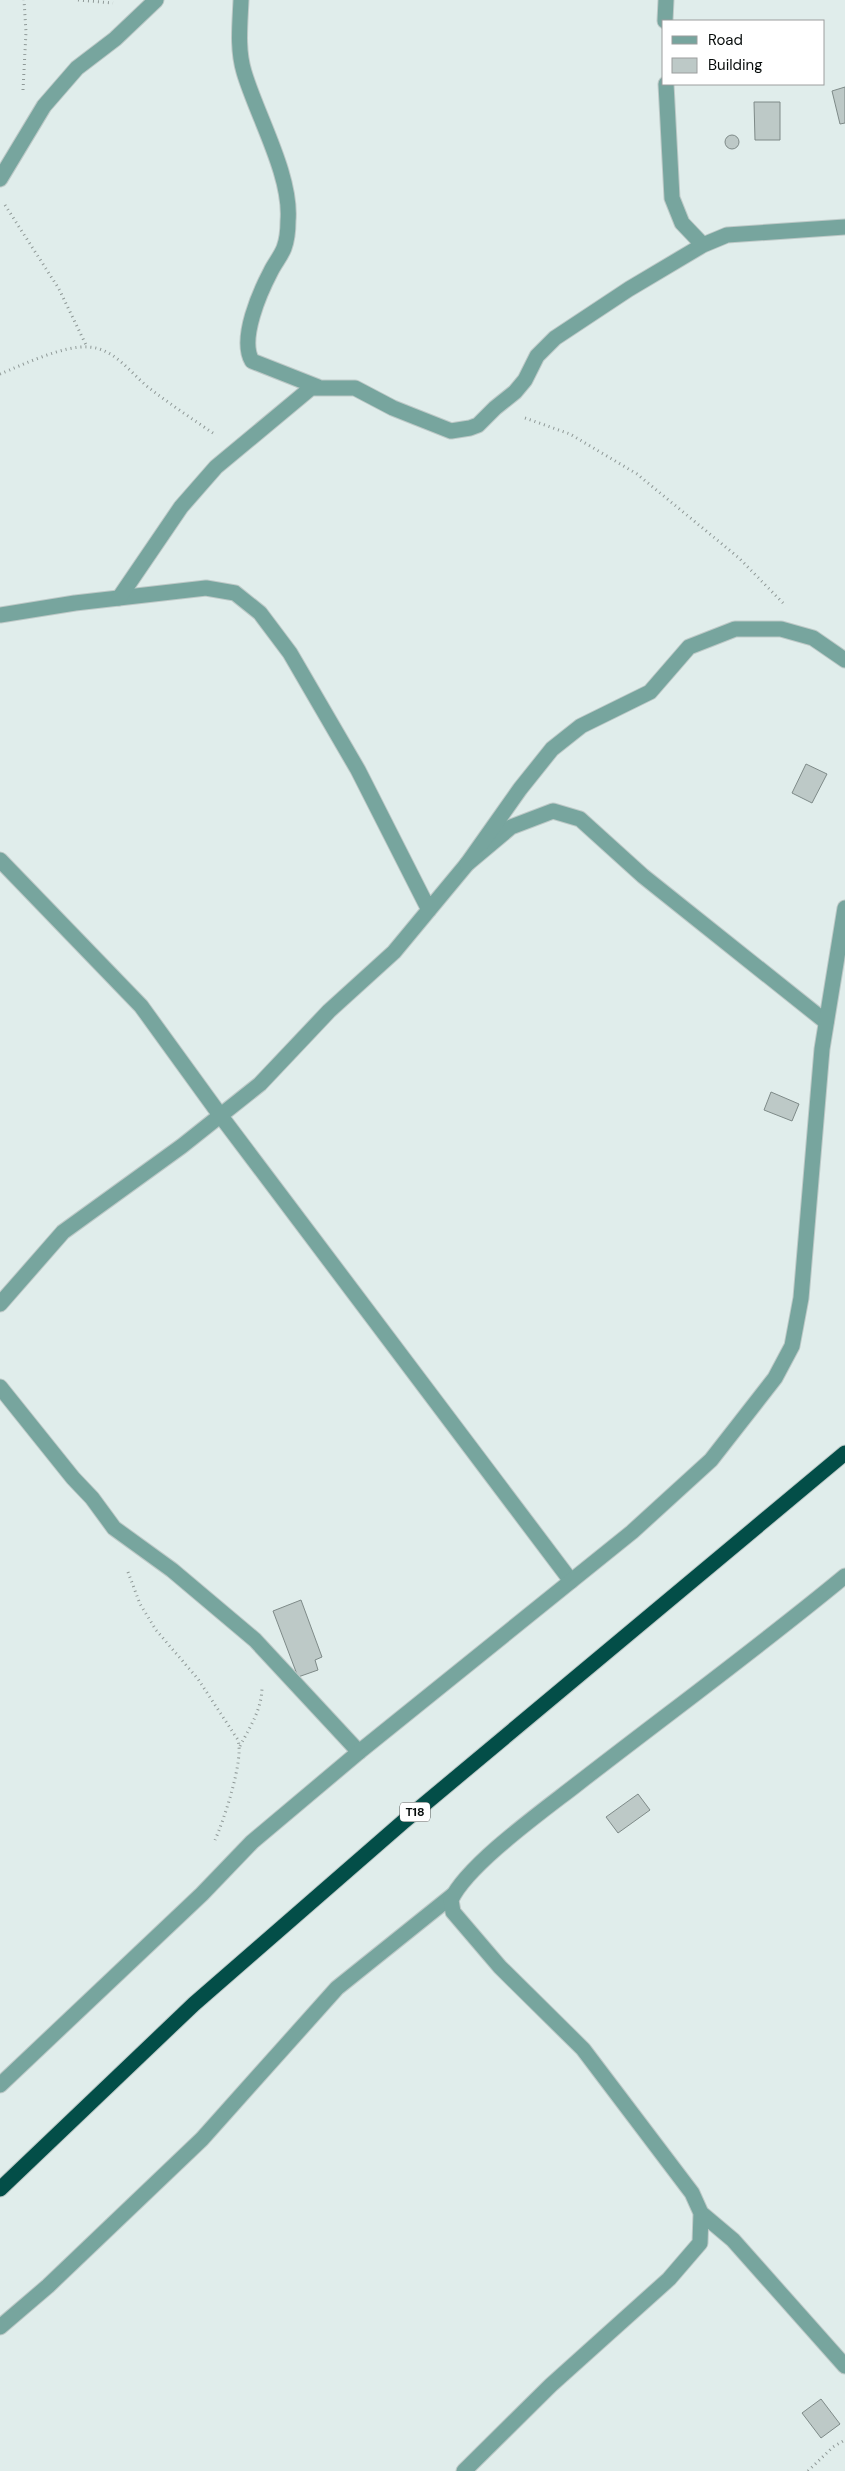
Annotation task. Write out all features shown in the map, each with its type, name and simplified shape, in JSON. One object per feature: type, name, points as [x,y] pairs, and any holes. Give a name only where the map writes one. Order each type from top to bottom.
[{"type":"highway","name":"T18","points":[[0,2189],[194,2004],[365,1854],[845,1453]]},
{"type":"street","points":[[0,179],[44,106],[66,80],[77,68],[114,40],[156,0]]},
{"type":"street","points":[[241,0],[240,49],[243,72],[286,189],[289,219],[285,247],[270,272],[254,312],[247,349],[252,361],[318,387],[355,388],[393,408],[451,431],[463,430],[478,425],[515,392],[525,380],[536,356],[555,338],[629,289],[702,245],[727,235],[845,226]]},
{"type":"street","points":[[665,20],[666,0]]},
{"type":"street","points":[[666,85],[672,198],[682,223],[702,245]]},
{"type":"street","points":[[119,598],[181,507],[216,467],[304,393],[318,387]]},
{"type":"street","points":[[0,615],[206,588],[235,594],[260,614],[290,653],[358,770],[429,910]]},
{"type":"street","points":[[0,1304],[63,1232],[182,1146],[260,1084],[329,1011],[394,952],[467,864],[520,789],[552,749],[580,726],[650,692],[689,647],[735,629],[780,629],[813,638],[845,660]]},
{"type":"street","points":[[467,864],[512,827],[554,811],[580,819],[643,876],[826,1022]]},
{"type":"street","points":[[0,860],[141,1006],[220,1116],[571,1581]]},
{"type":"street","points":[[0,2085],[195,1900],[252,1842],[359,1752],[632,1532],[711,1460],[775,1378],[792,1346],[801,1298],[822,1049],[845,908]]},
{"type":"street","points":[[1,1389],[73,1478],[92,1498],[114,1528],[172,1570],[255,1640],[359,1752]]},
{"type":"street","points":[[0,2327],[48,2286],[202,2139],[337,1988],[453,1895],[466,1878],[488,1857],[535,1817],[779,1630],[845,1576]]},
{"type":"street","points":[[453,1895],[451,1904],[453,1912],[500,1967],[583,2049],[692,2193],[701,2213],[733,2240],[845,2366]]},
{"type":"street","points":[[464,2471],[551,2385],[668,2279],[700,2243],[701,2213]]},
{"type":"path","points":[[22,98],[26,32],[24,0]]},
{"type":"path","points":[[0,198],[59,289],[87,346]]},
{"type":"path","points":[[0,374],[37,359],[87,346],[104,351],[117,359],[150,390],[237,450]]},
{"type":"path","points":[[495,408],[570,434],[637,474],[739,558],[775,593],[813,638]]},
{"type":"path","points":[[124,1563],[140,1604],[156,1630],[198,1679],[230,1726],[240,1746]]},
{"type":"path","points":[[212,1846],[223,1822],[240,1746],[257,1714],[262,1699],[255,1640]]},
{"type":"path","points":[[808,2471],[833,2447],[845,2440]]},
{"type":"building","points":[[845,87],[845,123],[840,124],[832,91]]},
{"type":"building","points":[[754,102],[780,102],[780,140],[755,140]]},
{"type":"building","points":[[732,135],[737,137],[739,142],[737,147],[732,149],[727,147],[725,142],[727,137]]},
{"type":"building","points":[[806,764],[827,774],[812,803],[792,793]]},
{"type":"building","points":[[771,1092],[799,1104],[792,1121],[764,1110]]},
{"type":"building","points":[[301,1600],[322,1657],[315,1660],[318,1670],[298,1677],[273,1611]]},
{"type":"building","points":[[638,1794],[650,1810],[618,1833],[606,1817]]},
{"type":"building","points":[[821,2399],[840,2424],[821,2438],[802,2413]]}]
